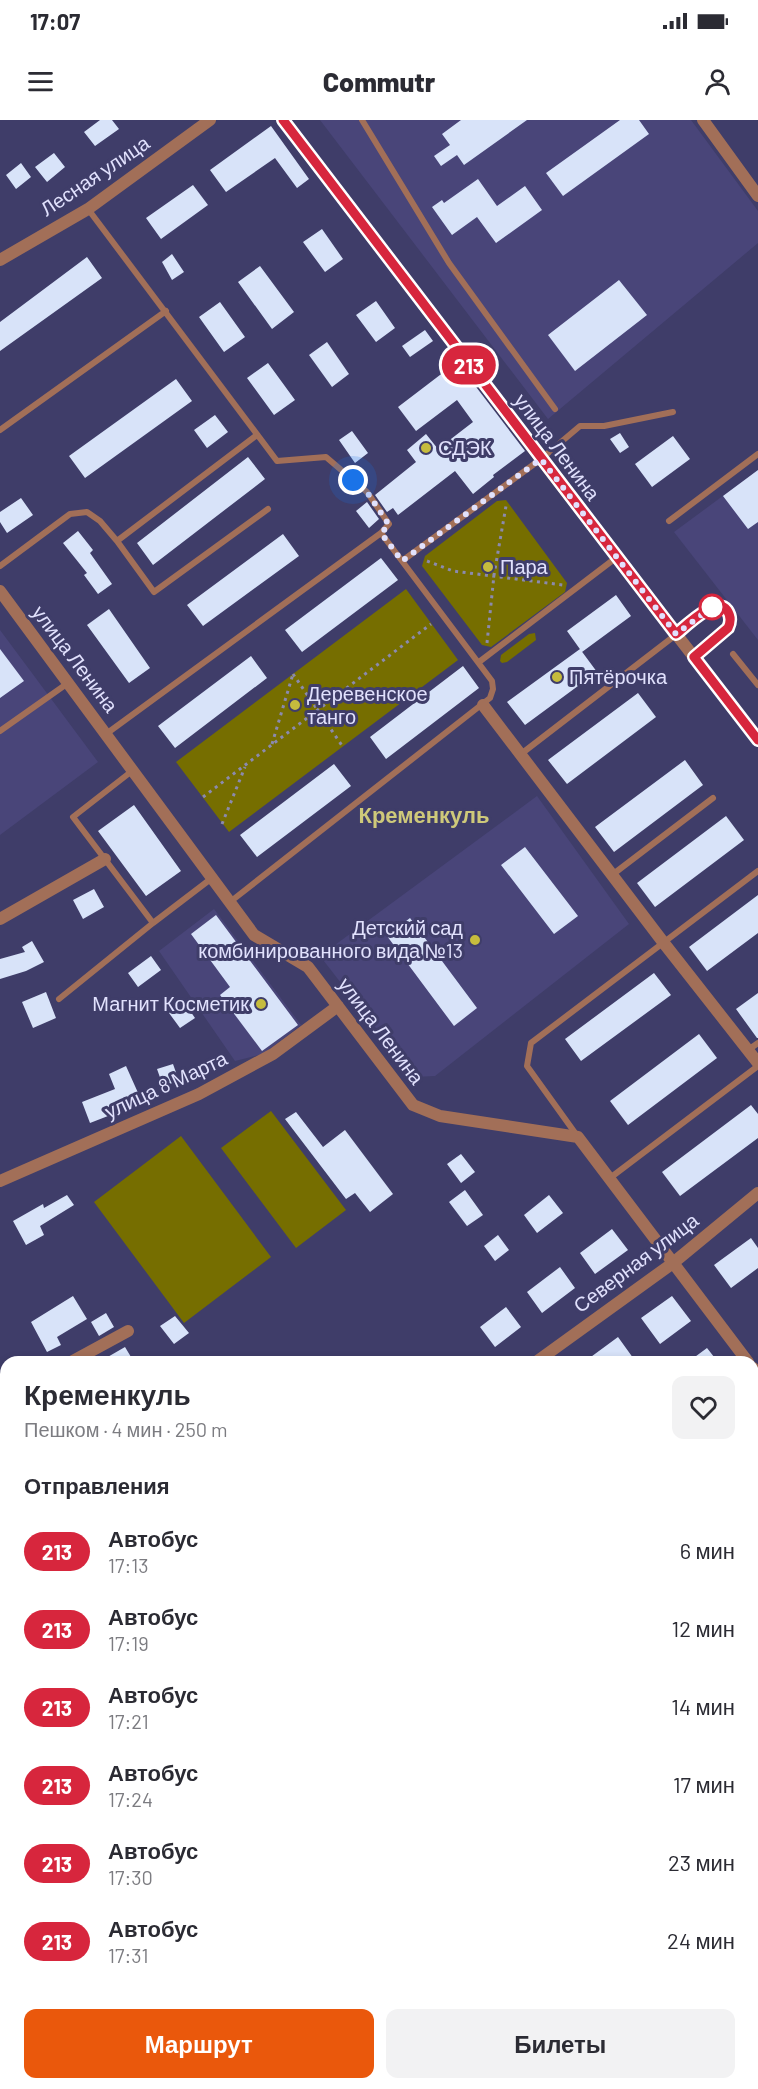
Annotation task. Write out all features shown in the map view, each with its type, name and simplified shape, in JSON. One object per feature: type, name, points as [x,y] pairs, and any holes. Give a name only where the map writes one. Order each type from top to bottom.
[{"type":"street","name":"Лесная улица","points":[[0,260],[88,209],[210,120]]},
{"type":"street","name":"улица Ленина","points":[[283,120],[541,459],[756,734]]},
{"type":"street","points":[[703,120],[758,196]]},
{"type":"street","name":"улица Ленина","points":[[0,591],[254,935],[308,968],[413,1105],[440,1116],[578,1137]]},
{"type":"street","points":[[483,705],[663,942],[753,1047],[758,1064]]},
{"type":"street","points":[[0,919],[105,859]]},
{"type":"street","name":"улица 8 Марта","points":[[0,1181],[199,1094],[273,1054],[338,1006]]},
{"type":"street","points":[[578,1137],[743,1356]]},
{"type":"street","name":"Северная улица","points":[[544,1356],[673,1263],[758,1193]]},
{"type":"street","points":[[82,1356],[128,1331]]},
{"type":"lane","points":[[362,120],[448,263],[555,409]]},
{"type":"lane","points":[[88,209],[277,461],[326,457],[367,492],[389,525],[106,734]]},
{"type":"lane","points":[[0,430],[166,311]]},
{"type":"lane","points":[[402,561],[541,459],[580,426],[604,426],[674,412]]},
{"type":"lane","points":[[117,541],[257,435]]},
{"type":"lane","points":[[669,520],[758,454]]},
{"type":"lane","points":[[0,566],[70,514],[87,512],[100,521],[117,541],[154,592],[268,509]]},
{"type":"lane","points":[[230,902],[490,698],[493,689],[492,681],[381,533]]},
{"type":"lane","points":[[479,662],[617,557]]},
{"type":"lane","points":[[520,754],[712,607],[719,605],[725,607],[731,622],[728,628],[694,657]]},
{"type":"lane","points":[[733,654],[758,685]]},
{"type":"lane","points":[[0,731],[68,683]]},
{"type":"lane","points":[[133,771],[73,817],[153,923]]},
{"type":"lane","points":[[612,875],[713,798]]},
{"type":"lane","points":[[578,1137],[527,1066],[531,1043],[758,872]]},
{"type":"lane","points":[[59,999],[212,878]]},
{"type":"lane","points":[[610,1178],[758,1064]]},
{"type":"path","points":[[487,643],[494,575],[506,506]]},
{"type":"path","points":[[427,561],[453,571],[565,585]]},
{"type":"path","points":[[202,797],[431,624]]},
{"type":"path","points":[[272,744],[293,674],[343,747]]},
{"type":"path","points":[[222,824],[246,765]]},
{"type":"shaded area","points":[[320,120],[691,120],[758,211],[758,243],[548,419]]},
{"type":"shaded area","points":[[758,470],[758,640],[674,532]]},
{"type":"shaded area","points":[[506,500],[567,583],[565,592],[491,647],[482,645],[422,566],[425,556],[497,501]]},
{"type":"shaded area","points":[[406,589],[458,660],[229,832],[176,762]]},
{"type":"shaded area","points":[[0,630],[98,762],[0,835]]},
{"type":"shaded area","points":[[535,633],[536,640],[507,662],[500,661],[501,655],[529,634]]},
{"type":"shaded area","name":"Детский сад комбинированного вида №13","points":[[537,796],[629,924],[435,1076],[414,1077],[320,956]]},
{"type":"shaded area","points":[[214,909],[301,1025],[263,1054],[235,1061],[159,951]]},
{"type":"shaded area","points":[[271,1111],[346,1210],[296,1248],[221,1148]]},
{"type":"shaded area","points":[[181,1136],[271,1257],[184,1323],[94,1202]]},
{"type":"building","points":[[100,120],[112,120],[119,129],[95,146],[84,132]]},
{"type":"building","points":[[461,120],[527,120],[464,165],[457,155],[441,166],[434,156],[450,145],[442,134]]},
{"type":"building","points":[[620,120],[639,120],[649,134],[563,196],[546,173]]},
{"type":"building","points":[[271,126],[309,179],[297,188],[275,158],[226,192],[210,170]]},
{"type":"building","points":[[54,153],[65,167],[47,182],[35,167]]},
{"type":"building","points":[[21,163],[31,177],[16,189],[6,175]]},
{"type":"building","points":[[478,179],[497,206],[525,186],[542,210],[496,243],[477,217],[452,235],[432,207],[442,200],[444,203]]},
{"type":"building","points":[[193,185],[208,205],[161,239],[146,218]]},
{"type":"building","points":[[322,229],[343,259],[325,272],[303,242]]},
{"type":"building","points":[[172,254],[184,272],[172,280],[162,262]]},
{"type":"building","points":[[87,257],[102,278],[0,351],[0,322]]},
{"type":"building","points":[[260,266],[294,312],[272,329],[238,282]]},
{"type":"building","points":[[619,280],[647,315],[575,371],[548,335]]},
{"type":"building","points":[[376,301],[395,328],[376,342],[356,315]]},
{"type":"building","points":[[220,302],[245,337],[224,352],[199,317]]},
{"type":"building","points":[[425,330],[433,341],[410,357],[402,346]]},
{"type":"building","points":[[327,342],[349,374],[332,387],[309,355]]},
{"type":"building","points":[[457,362],[525,451],[493,475],[494,477],[473,494],[455,471],[398,515],[393,508],[387,512],[375,495],[416,462],[407,450],[426,434],[438,449],[473,422],[457,400],[416,431],[398,407]]},
{"type":"building","points":[[268,363],[295,400],[274,415],[247,378]]},
{"type":"building","points":[[176,379],[192,401],[85,478],[69,456]]},
{"type":"building","points":[[215,415],[228,432],[207,448],[194,430]]},
{"type":"building","points":[[352,431],[368,453],[355,463],[339,440]]},
{"type":"building","points":[[620,433],[629,447],[620,453],[610,439]]},
{"type":"building","points":[[673,436],[690,459],[652,487],[635,464]]},
{"type":"building","points":[[248,457],[265,479],[153,565],[137,543]]},
{"type":"building","points":[[758,470],[758,522],[748,529],[723,496]]},
{"type":"building","points":[[21,498],[33,515],[7,533],[0,522],[0,512]]},
{"type":"building","points":[[367,502],[379,519],[369,528],[356,511]]},
{"type":"building","points":[[78,531],[93,550],[90,553],[112,584],[98,594],[84,575],[87,573],[63,543]]},
{"type":"building","points":[[283,534],[299,556],[203,626],[187,605]]},
{"type":"building","points":[[381,558],[398,580],[302,652],[285,630]]},
{"type":"building","points":[[616,595],[631,616],[582,652],[567,631]]},
{"type":"building","points":[[109,609],[150,668],[129,683],[87,625]]},
{"type":"building","points":[[0,649],[24,681],[0,698]]},
{"type":"building","points":[[580,649],[597,672],[525,725],[507,702]]},
{"type":"building","points":[[251,656],[267,678],[175,748],[158,726]]},
{"type":"building","points":[[463,666],[479,688],[386,759],[370,737]]},
{"type":"building","points":[[638,693],[656,717],[567,784],[548,760]]},
{"type":"building","points":[[685,760],[703,785],[614,852],[595,827]]},
{"type":"building","points":[[334,764],[351,786],[257,857],[240,835]]},
{"type":"building","points":[[134,805],[181,871],[146,896],[98,831]]},
{"type":"building","points":[[726,816],[744,840],[655,907],[637,883]]},
{"type":"building","points":[[525,847],[578,916],[554,934],[501,865]]},
{"type":"building","points":[[94,889],[104,907],[83,919],[73,900]]},
{"type":"building","points":[[758,895],[758,933],[707,971],[689,947]]},
{"type":"building","points":[[216,915],[298,1025],[262,1051],[220,995],[230,987],[191,934]]},
{"type":"building","points":[[410,918],[477,1008],[454,1026],[387,936]]},
{"type":"building","points":[[32,941],[44,962],[26,971],[0,979],[0,959],[25,952],[22,947]]},
{"type":"building","points":[[151,956],[161,970],[138,987],[128,973]]},
{"type":"building","points":[[654,973],[671,995],[581,1061],[565,1039]]},
{"type":"building","points":[[46,992],[56,1018],[33,1028],[22,1002]]},
{"type":"building","points":[[758,993],[758,1038],[757,1038],[736,1009]]},
{"type":"building","points":[[184,1002],[195,1018],[180,1028],[169,1013]]},
{"type":"building","points":[[699,1034],[717,1058],[628,1125],[610,1101]]},
{"type":"building","points":[[173,1064],[179,1081],[163,1086],[157,1069]]},
{"type":"building","points":[[126,1066],[139,1095],[105,1109],[108,1116],[90,1123],[82,1102],[115,1089],[109,1074]]},
{"type":"building","points":[[751,1105],[758,1114],[758,1138],[680,1196],[662,1172]]},
{"type":"building","points":[[296,1112],[323,1147],[345,1130],[393,1194],[370,1212],[355,1193],[346,1199],[285,1119]]},
{"type":"building","points":[[461,1154],[475,1172],[461,1183],[447,1164]]},
{"type":"building","points":[[465,1190],[483,1215],[467,1226],[449,1202]]},
{"type":"building","points":[[67,1195],[74,1205],[40,1226],[44,1235],[26,1245],[13,1221],[43,1204],[44,1208]]},
{"type":"building","points":[[549,1195],[563,1213],[537,1233],[524,1215]]},
{"type":"building","points":[[612,1229],[628,1250],[595,1274],[580,1253]]},
{"type":"building","points":[[498,1235],[509,1250],[495,1261],[484,1246]]},
{"type":"building","points":[[751,1238],[758,1248],[758,1268],[731,1288],[714,1265]]},
{"type":"building","points":[[560,1267],[575,1288],[542,1313],[527,1292]]},
{"type":"building","points":[[73,1296],[87,1319],[57,1337],[61,1345],[47,1352],[31,1322]]},
{"type":"building","points":[[672,1296],[691,1321],[660,1344],[641,1318]]},
{"type":"building","points":[[506,1307],[521,1327],[495,1347],[480,1327]]},
{"type":"building","points":[[106,1313],[114,1327],[99,1336],[91,1322]]},
{"type":"building","points":[[175,1316],[189,1333],[174,1344],[160,1326]]},
{"type":"building","points":[[618,1337],[632,1356],[592,1356]]},
{"type":"building","points":[[125,1347],[130,1356],[109,1356]]},
{"type":"building","points":[[707,1348],[713,1356],[696,1356]]},
{"type":"bus line","name":"213","points":[[283,120],[676,634],[712,607],[719,605],[725,607],[731,622],[728,628],[694,657],[758,740]]},
{"type":"place","name":"СДЭК","points":[[426,448]]},
{"type":"place","name":"Пара","points":[[488,567]]},
{"type":"place","name":"Пятёрочка","points":[[557,677]]},
{"type":"place","name":"Деревенское танго","points":[[295,705]]},
{"type":"place","name":"Детский сад комбинированного вида №13","points":[[475,940]]},
{"type":"place","name":"Магнит Косметик","points":[[261,1004]]},
{"type":"district","name":"Кременкуль","points":[[424,815]]},
{"type":"route","points":[[353,480],[367,492],[389,525],[381,533],[402,561],[541,459],[676,634],[712,607]]}]
